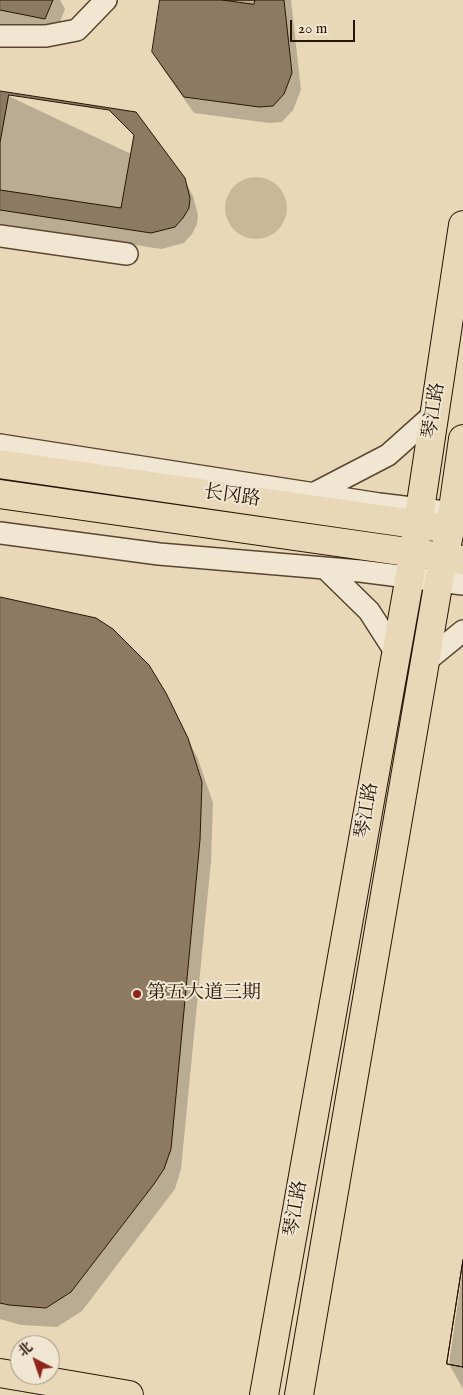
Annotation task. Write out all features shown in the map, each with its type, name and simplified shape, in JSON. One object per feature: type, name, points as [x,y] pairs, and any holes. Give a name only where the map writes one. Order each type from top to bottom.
[{"type":"main road","name":"琴江路","points":[[264,1395],[412,565],[463,225]]},
{"type":"main road","name":"琴江路","points":[[299,1395],[425,662],[452,570],[463,439]]},
{"type":"main road","name":"长冈路","points":[[0,464],[457,522]]},
{"type":"main road","name":"长冈路","points":[[0,494],[412,565],[452,570]]},
{"type":"main road","points":[[0,1373],[129,1395]]},
{"type":"street","points":[[0,36],[46,36],[77,30],[106,0]]},
{"type":"street","points":[[0,236],[127,254]]},
{"type":"street","points":[[313,494],[388,455],[434,413]]},
{"type":"street","points":[[0,446],[313,494],[419,517]]},
{"type":"street","points":[[0,533],[159,554],[325,568],[412,565]]},
{"type":"street","points":[[325,568],[369,611],[396,653]]},
{"type":"street","points":[[425,662],[463,630]]},
{"type":"shaded area","points":[[256,177],[273,182],[278,186],[282,191],[287,208],[282,225],[278,230],[273,234],[256,239],[239,234],[234,230],[230,225],[225,208],[230,191],[234,186],[239,182]]},
{"type":"building","points":[[0,0],[53,0],[45,19],[0,10]]},
{"type":"building","points":[[160,0],[284,0],[292,73],[284,94],[273,106],[259,107],[184,97],[152,52]]},
{"type":"building","points":[[223,0],[255,0],[254,4]]},
{"type":"building","points":[[0,91],[136,112],[185,178],[190,198],[189,208],[183,218],[175,227],[151,233],[0,210]]},
{"type":"building","points":[[9,95],[109,110],[134,135],[121,208],[0,190],[0,143]]},
{"type":"building","points":[[0,597],[96,618],[113,629],[149,665],[166,693],[188,738],[202,782],[200,840],[171,1149],[164,1169],[154,1184],[71,1292],[46,1308],[0,1303]]},
{"type":"building","points":[[463,1260],[463,1367],[447,1364]]},
{"type":"building","points":[[463,1260],[463,1367],[447,1364]]},
{"type":"place","name":"第五大道三期","points":[[137,994]]}]
